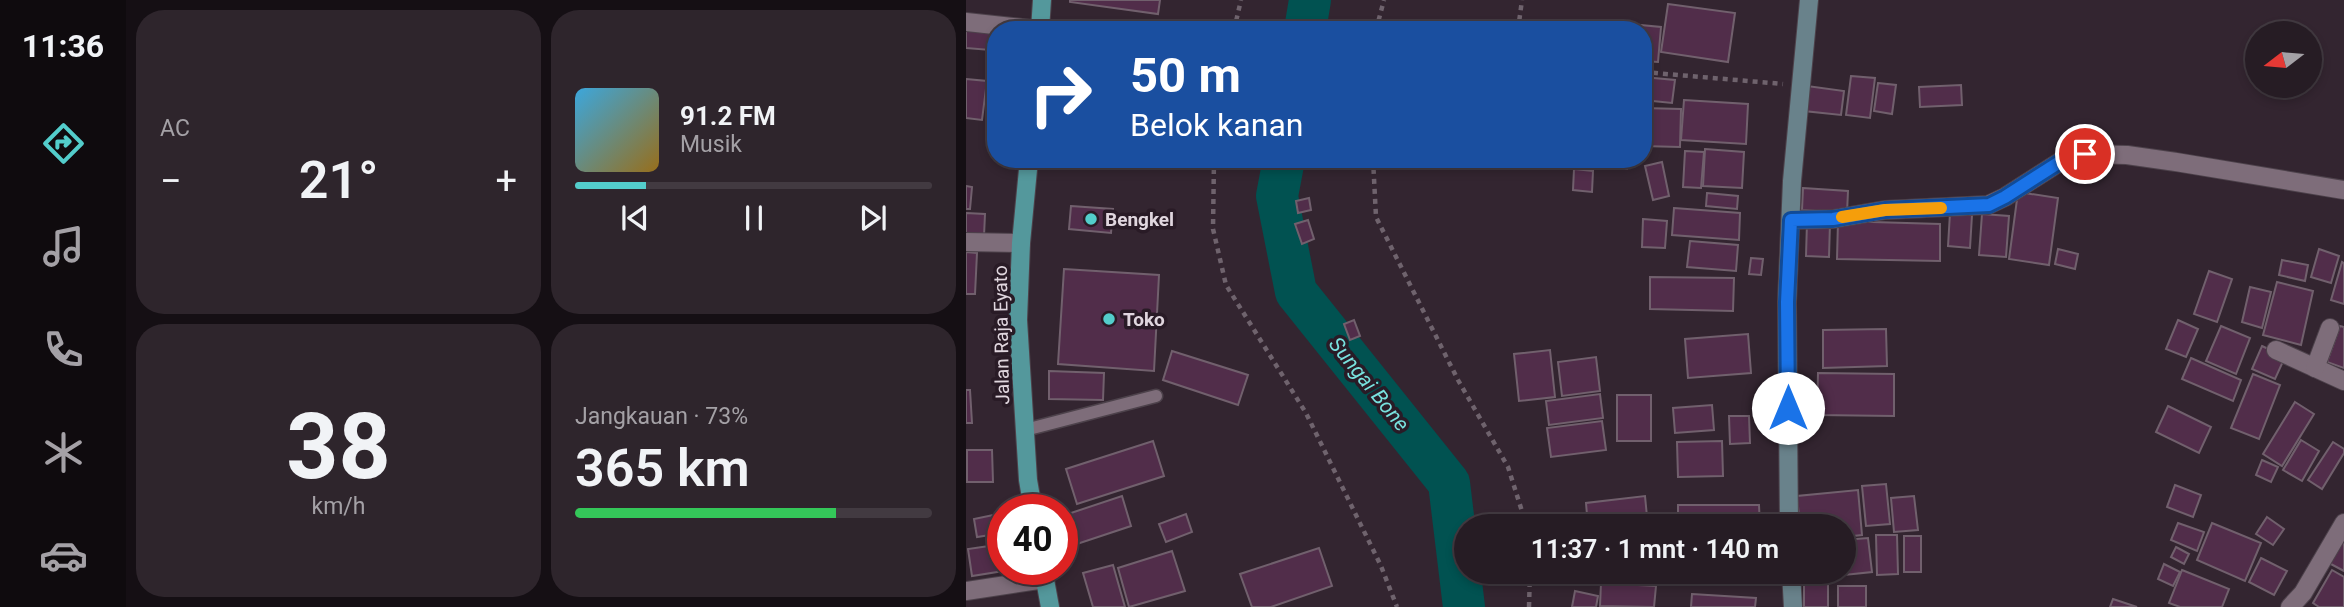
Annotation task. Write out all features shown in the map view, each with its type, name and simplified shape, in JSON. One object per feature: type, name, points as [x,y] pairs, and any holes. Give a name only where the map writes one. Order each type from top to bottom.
[{"type":"main road","points":[[1041,21],[1042,0]]},
{"type":"main road","name":"Jalan Raja Eyato","points":[[1028,168],[1021,243],[1018,320],[1030,494]]},
{"type":"main road","points":[[1046,585],[1050,607]]},
{"type":"street","points":[[1790,514],[1787,302],[1809,0]]},
{"type":"street","points":[[966,22],[987,24]]},
{"type":"street","points":[[1791,220],[1833,219],[1885,210],[1989,205],[2066,158],[2085,154],[2127,155],[2344,190]]},
{"type":"street","points":[[966,242],[1021,243]]},
{"type":"street","points":[[2315,368],[2330,328]]},
{"type":"street","points":[[2276,350],[2344,381]]},
{"type":"street","points":[[2290,607],[2302,593],[2343,528]]},
{"type":"street","points":[[1792,584],[1793,607]]},
{"type":"street","points":[[966,591],[994,585]]},
{"type":"lane","points":[[1025,430],[1156,396]]},
{"type":"path","points":[[1236,21],[1241,0]]},
{"type":"path","points":[[1378,21],[1384,0]]},
{"type":"path","points":[[1519,21],[1522,0]]},
{"type":"path","points":[[1652,73],[1801,86]]},
{"type":"path","points":[[1214,168],[1213,229],[1226,285],[1306,412],[1381,566],[1397,607]]},
{"type":"path","points":[[1373,168],[1376,217],[1458,380],[1508,467],[1523,514]]},
{"type":"path","points":[[1529,607],[1530,584]]},
{"type":"building","points":[[1070,0],[1160,0],[1158,14]]},
{"type":"building","points":[[1668,4],[1735,13],[1728,62],[1661,52]]},
{"type":"building","points":[[1652,26],[1661,27],[1658,62],[1652,62]]},
{"type":"building","points":[[966,29],[987,31],[987,50],[966,48]]},
{"type":"building","points":[[1851,76],[1875,78],[1870,118],[1846,115]]},
{"type":"building","points":[[1652,78],[1675,80],[1672,103],[1652,101]]},
{"type":"building","points":[[966,79],[987,81],[982,120],[966,118]]},
{"type":"building","points":[[1878,83],[1896,85],[1892,114],[1874,111]]},
{"type":"building","points":[[1961,85],[1962,105],[1920,107],[1919,87]]},
{"type":"building","points":[[1807,86],[1844,91],[1841,115],[1804,111]]},
{"type":"building","points":[[1684,100],[1748,104],[1746,144],[1681,140]]},
{"type":"building","points":[[1652,108],[1681,109],[1680,147],[1652,146]]},
{"type":"building","points":[[1705,149],[1744,152],[1742,188],[1703,186]]},
{"type":"building","points":[[1685,151],[1704,152],[1701,188],[1683,187]]},
{"type":"building","points":[[1662,162],[1669,196],[1653,200],[1645,168],[1652,168],[1652,164]]},
{"type":"building","points":[[1574,169],[1593,171],[1592,192],[1573,190]]},
{"type":"building","points":[[966,186],[972,187],[970,209],[966,209]]},
{"type":"building","points":[[1803,188],[1848,191],[1847,213],[1802,210]]},
{"type":"building","points":[[2018,192],[2058,198],[2049,265],[2009,259]]},
{"type":"building","points":[[1707,193],[1738,196],[1737,209],[1706,206]]},
{"type":"building","points":[[1309,198],[1311,210],[1298,213],[1296,201]]},
{"type":"building","name":"Bengkel","points":[[1071,206],[1113,209],[1111,233],[1069,229]]},
{"type":"building","points":[[1674,208],[1740,213],[1739,240],[1672,235]]},
{"type":"building","points":[[966,213],[985,214],[984,236],[966,235]]},
{"type":"building","points":[[1950,213],[1972,215],[1970,248],[1948,246]]},
{"type":"building","points":[[1982,214],[2009,216],[2006,257],[1979,255]]},
{"type":"building","points":[[1643,219],[1667,221],[1665,248],[1642,247]]},
{"type":"building","points":[[1308,220],[1314,239],[1302,244],[1295,224]]},
{"type":"building","points":[[1838,221],[1940,224],[1940,261],[1837,259]]},
{"type":"building","points":[[1807,222],[1830,223],[1829,257],[1806,256]]},
{"type":"building","points":[[1690,241],[1738,245],[1736,271],[1687,267]]},
{"type":"building","points":[[2058,249],[2078,254],[2075,269],[2055,264]]},
{"type":"building","points":[[2319,249],[2339,256],[2331,283],[2311,277]]},
{"type":"building","points":[[966,252],[977,253],[975,294],[966,294]]},
{"type":"building","points":[[1751,258],[1763,259],[1761,275],[1749,274]]},
{"type":"building","points":[[2282,260],[2308,265],[2305,281],[2279,275]]},
{"type":"building","points":[[2342,262],[2344,263],[2344,304],[2331,300]]},
{"type":"building","name":"Toko","points":[[1064,269],[1159,275],[1154,371],[1058,364]]},
{"type":"building","points":[[2209,271],[2232,279],[2217,322],[2194,314]]},
{"type":"building","points":[[1650,277],[1734,278],[1733,311],[1650,309]]},
{"type":"building","points":[[2277,282],[2313,291],[2301,345],[2263,335]]},
{"type":"building","points":[[2250,287],[2271,292],[2262,328],[2242,322]]},
{"type":"building","points":[[1354,320],[1360,336],[1350,340],[1344,324]]},
{"type":"building","points":[[2178,320],[2198,329],[2186,357],[2166,349]]},
{"type":"building","points":[[2221,326],[2250,338],[2236,374],[2206,361]]},
{"type":"building","points":[[2340,326],[2344,327],[2344,368],[2327,362]]},
{"type":"building","points":[[1886,329],[1887,366],[1823,368],[1823,330]]},
{"type":"building","points":[[1748,334],[1751,373],[1688,378],[1685,339]]},
{"type":"building","points":[[2262,346],[2285,357],[2275,379],[2252,369]]},
{"type":"building","points":[[1550,350],[1555,397],[1519,401],[1514,354]]},
{"type":"building","points":[[1172,351],[1248,375],[1238,405],[1163,380]]},
{"type":"building","points":[[1596,357],[1600,391],[1562,396],[1558,362]]},
{"type":"building","points":[[2191,358],[2241,380],[2233,401],[2182,379]]},
{"type":"building","points":[[1049,371],[1104,373],[1103,400],[1049,399]]},
{"type":"building","points":[[1818,373],[1894,374],[1894,416],[1817,415]]},
{"type":"building","points":[[2253,374],[2280,385],[2259,439],[2231,428]]},
{"type":"building","points":[[966,390],[970,390],[972,423],[966,423]]},
{"type":"building","points":[[1600,394],[1603,418],[1549,425],[1546,401]]},
{"type":"building","points":[[1617,395],[1651,395],[1651,441],[1617,441]]},
{"type":"building","points":[[2295,402],[2314,414],[2282,466],[2263,454]]},
{"type":"building","points":[[1712,405],[1714,430],[1675,433],[1673,408]]},
{"type":"building","points":[[2168,406],[2211,427],[2199,453],[2156,432]]},
{"type":"building","points":[[1729,416],[1749,416],[1750,443],[1730,444]]},
{"type":"building","points":[[1602,421],[1606,450],[1551,457],[1547,428]]},
{"type":"building","points":[[2301,440],[2319,451],[2302,481],[2283,470]]},
{"type":"building","points":[[1153,441],[1164,476],[1078,504],[1078,494],[1074,494],[1066,469]]},
{"type":"building","points":[[1722,441],[1723,476],[1678,477],[1677,442]]},
{"type":"building","points":[[2333,442],[2344,449],[2344,453],[2322,489],[2308,480]]},
{"type":"building","points":[[967,450],[992,450],[993,482],[967,482]]},
{"type":"building","points":[[2262,460],[2278,467],[2271,482],[2256,475]]},
{"type":"building","points":[[1886,484],[1890,524],[1866,526],[1862,486]]},
{"type":"building","points":[[2175,485],[2201,495],[2193,517],[2167,507]]},
{"type":"building","points":[[1858,490],[1862,535],[1856,536],[1856,514],[1799,514],[1797,496]]},
{"type":"building","points":[[1122,496],[1131,526],[1078,544],[1078,511]]},
{"type":"building","points":[[1645,496],[1647,514],[1587,514],[1586,503]]},
{"type":"building","points":[[1914,496],[1918,530],[1894,532],[1891,498]]},
{"type":"building","points":[[1678,505],[1759,505],[1759,514],[1678,514]]},
{"type":"building","points":[[1186,514],[1192,532],[1166,542],[1159,524]]},
{"type":"building","points":[[987,516],[987,535],[977,537],[974,519]]},
{"type":"building","points":[[2267,517],[2284,529],[2273,545],[2256,534]]},
{"type":"building","points":[[2178,523],[2204,532],[2197,551],[2171,540]]},
{"type":"building","points":[[2212,523],[2261,543],[2245,581],[2197,560]]},
{"type":"building","points":[[1876,535],[1897,535],[1898,574],[1877,575]]},
{"type":"building","points":[[1904,536],[1921,536],[1921,572],[1904,572]]},
{"type":"building","points":[[2344,536],[2344,571],[2329,563]]},
{"type":"building","points":[[1868,538],[1872,572],[1856,574],[1856,539]]},
{"type":"building","points":[[987,546],[987,574],[972,576],[968,549]]},
{"type":"building","points":[[2176,547],[2189,554],[2184,564],[2171,557]]},
{"type":"building","points":[[1319,548],[1332,586],[1271,607],[1252,607],[1240,574]]},
{"type":"building","points":[[1172,551],[1185,591],[1129,607],[1118,568]]},
{"type":"building","points":[[2261,558],[2287,571],[2274,595],[2249,582]]},
{"type":"building","points":[[2164,564],[2180,572],[2173,586],[2158,579]]},
{"type":"building","points":[[1113,565],[1125,607],[1093,607],[1083,573]]},
{"type":"building","points":[[2182,570],[2229,589],[2222,607],[2180,607],[2169,603]]},
{"type":"building","points":[[2332,570],[2344,577],[2344,607],[2319,607],[2313,603]]},
{"type":"building","points":[[1601,584],[1656,586],[1654,607],[1600,606]]},
{"type":"building","points":[[1804,584],[1828,584],[1828,607],[1804,607]]},
{"type":"building","points":[[1838,586],[1866,586],[1866,607],[1838,607]]},
{"type":"building","points":[[1575,591],[1598,596],[1596,607],[1572,607]]},
{"type":"building","points":[[1692,594],[1756,598],[1755,607],[1691,607]]},
{"type":"building","points":[[2113,599],[2137,607],[2110,607]]},
{"type":"waterway","name":"Sungai Bone","points":[[1306,21],[1310,0]]},
{"type":"waterway","name":"Sungai Bone","points":[[1282,168],[1277,196],[1296,292],[1449,483],[1464,607]]},
{"type":"slow traffic","points":[[1842,217],[1885,210],[1941,208]]},
{"type":"place","name":"Bengkel","points":[[1091,219]]},
{"type":"place","name":"Toko","points":[[1109,319]]},
{"type":"route","points":[[1788,408],[1787,302],[1791,220],[1833,219],[1885,210],[1989,205],[2066,158],[2085,154]]}]
